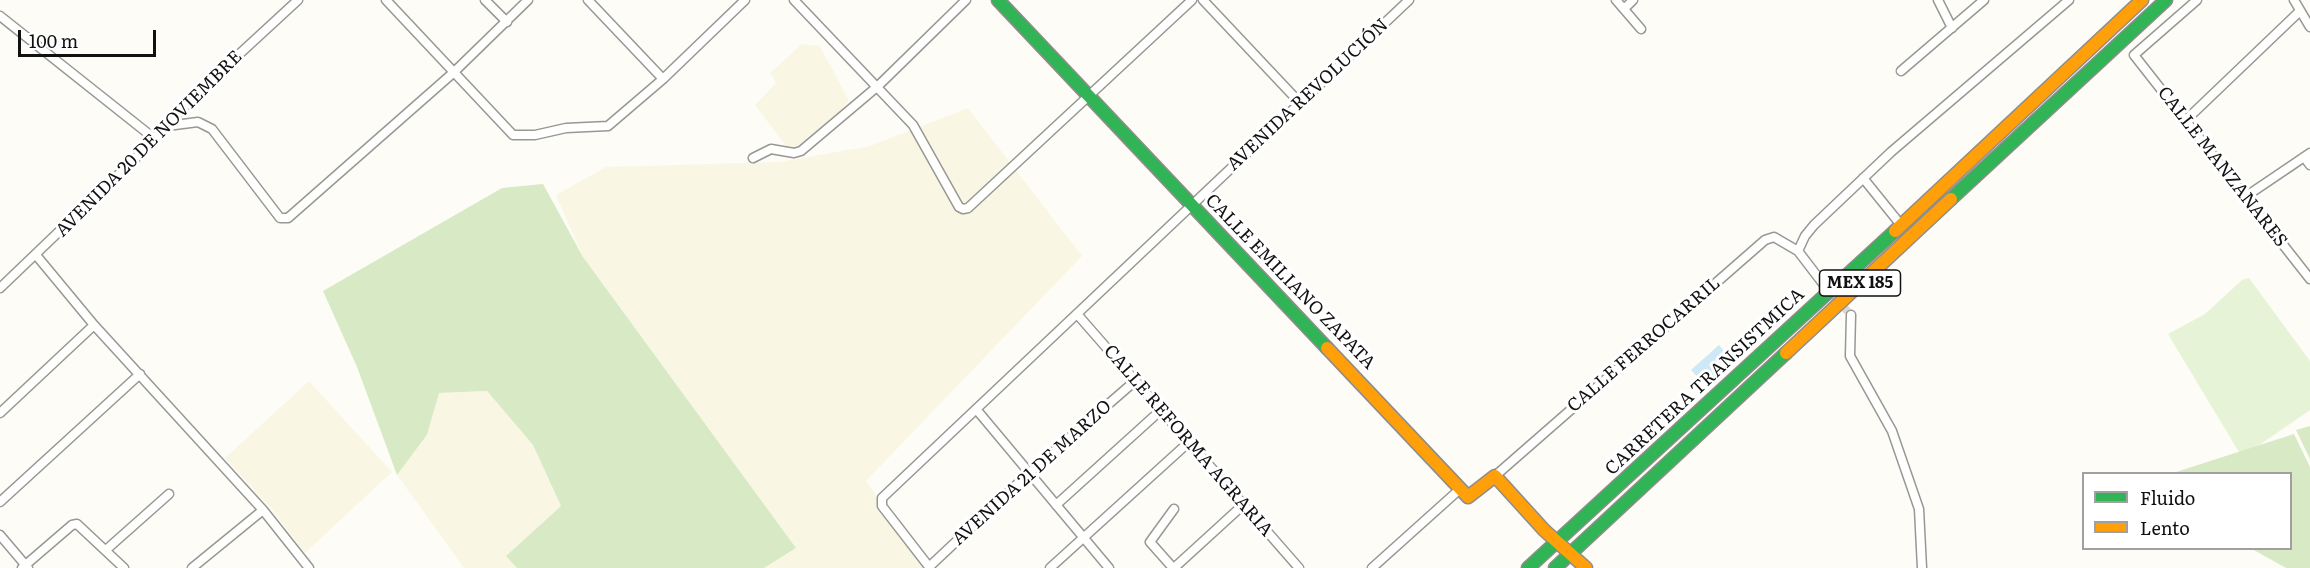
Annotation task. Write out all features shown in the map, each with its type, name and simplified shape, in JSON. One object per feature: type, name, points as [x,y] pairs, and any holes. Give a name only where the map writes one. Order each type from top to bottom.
[{"type":"main road","name":"CALLE EMILIANO ZAPATA","points":[[998,0],[1460,489]]},
{"type":"main road","name":"CARRETERA TRANSISTMICA","points":[[1528,568],[1902,225],[2142,0]]},
{"type":"main road","name":"CARRETERA TRANSISTMICA","points":[[1555,568],[2166,0]]},
{"type":"main road","points":[[1460,489],[1470,498],[1495,476],[1556,542],[1586,568]]},
{"type":"main road","points":[[1569,555],[1571,538],[1611,500],[1618,486]]},
{"type":"main road","points":[[1544,568],[1552,560],[1556,542]]},
{"type":"street","name":"AVENIDA 20 DE NOVIEMBRE","points":[[0,288],[155,139],[222,69],[298,0]]},
{"type":"street","points":[[386,0],[513,135],[535,135],[566,128],[608,126],[663,79],[746,0]]},
{"type":"street","points":[[485,0],[507,22]]},
{"type":"street","points":[[167,126],[198,122],[212,129],[280,218],[288,218],[453,73],[528,0]]},
{"type":"street","points":[[588,0],[663,79]]},
{"type":"street","points":[[794,0],[913,125],[959,207],[963,209],[1192,0]]},
{"type":"street","points":[[753,158],[771,150],[794,153],[801,151],[878,86],[966,0]]},
{"type":"street","points":[[1203,0],[1301,104]]},
{"type":"street","name":"AVENIDA REVOLUCIÓN","points":[[930,567],[882,506],[882,498],[1190,204],[1301,104],[1408,0]]},
{"type":"street","points":[[1616,0],[1641,29]]},
{"type":"street","points":[[1624,9],[1633,0]]},
{"type":"street","points":[[1938,0],[1952,28]]},
{"type":"street","points":[[1901,72],[1984,0]]},
{"type":"street","points":[[1798,251],[1805,236],[1863,178],[2069,0]]},
{"type":"street","name":"CALLE MANZANARES","points":[[2197,0],[2134,55],[2310,279]]},
{"type":"street","points":[[2294,0],[2310,27]]},
{"type":"street","points":[[2186,120],[2300,11]]},
{"type":"street","points":[[0,16],[155,139]]},
{"type":"street","points":[[2245,197],[2307,155],[2310,165]]},
{"type":"street","points":[[1863,178],[1902,225]]},
{"type":"street","name":"CALLE FERROCARRIL","points":[[1495,476],[1765,240],[1774,237],[1798,251],[1824,285]]},
{"type":"street","points":[[36,255],[94,324],[263,510],[309,568]]},
{"type":"street","name":"CALLE REFORMA AGRARIA","points":[[1077,314],[1299,568]]},
{"type":"street","points":[[1851,315],[1850,356],[1892,431],[1919,509],[1922,568]]},
{"type":"street","points":[[0,413],[94,324]]},
{"type":"street","points":[[0,502],[140,374]]},
{"type":"street","name":"AVENIDA 21 DE MARZO","points":[[930,567],[1028,474],[1135,381]]},
{"type":"street","points":[[976,409],[1028,474],[1109,568]]},
{"type":"street","points":[[1056,505],[1161,410]]},
{"type":"street","points":[[1050,568],[1189,442]]},
{"type":"street","points":[[1372,568],[1460,489]]},
{"type":"street","points":[[107,549],[169,494]]},
{"type":"street","points":[[1174,509],[1150,542],[1173,568],[1243,505]]},
{"type":"street","points":[[192,568],[263,510]]},
{"type":"street","points":[[0,535],[25,567],[72,525],[77,524],[107,549],[124,568]]},
{"type":"shaded area","points":[[802,44],[820,46],[849,101],[825,129],[792,154],[755,105],[776,83],[770,73]]},
{"type":"shaded area","points":[[968,108],[1082,256],[866,481],[929,568],[764,568],[796,548],[583,257],[556,195],[606,167],[780,162],[870,146]]},
{"type":"shaded area","points":[[309,381],[392,472],[305,553],[270,507],[225,458]]},
{"type":"shaded area","points":[[487,391],[533,445],[561,506],[506,556],[517,568],[464,568],[397,475],[427,435],[439,393]]},
{"type":"green space","points":[[543,184],[583,257],[796,548],[764,568],[517,568],[506,556],[561,506],[533,445],[487,391],[439,393],[427,435],[397,475],[357,367],[323,291],[502,188]]},
{"type":"green space","points":[[2249,278],[2310,361],[2310,410],[2242,457],[2168,334],[2205,314],[2242,280]]},
{"type":"green space","points":[[2310,426],[2310,459],[2296,430]]},
{"type":"green space","points":[[2294,434],[2310,467],[2310,568],[2286,568],[2254,550],[2292,550],[2292,472],[2176,472]]},
{"type":"water","points":[[1719,345],[1731,359],[1704,384],[1691,370]]},
{"type":"tunnel","points":[[1826,288],[1851,315]]},
{"type":"traffic: fast","points":[[998,0],[1327,348]]},
{"type":"traffic: fast","points":[[1951,199],[2166,0]]},
{"type":"traffic: fast","points":[[1528,568],[1895,231]]},
{"type":"traffic: fast","points":[[1555,568],[1786,353]]},
{"type":"traffic: slow","points":[[1895,231],[2142,0]]},
{"type":"traffic: slow","points":[[1786,353],[1951,199]]},
{"type":"traffic: slow","points":[[1327,348],[1468,497],[1495,476],[1544,530],[1586,568]]}]
